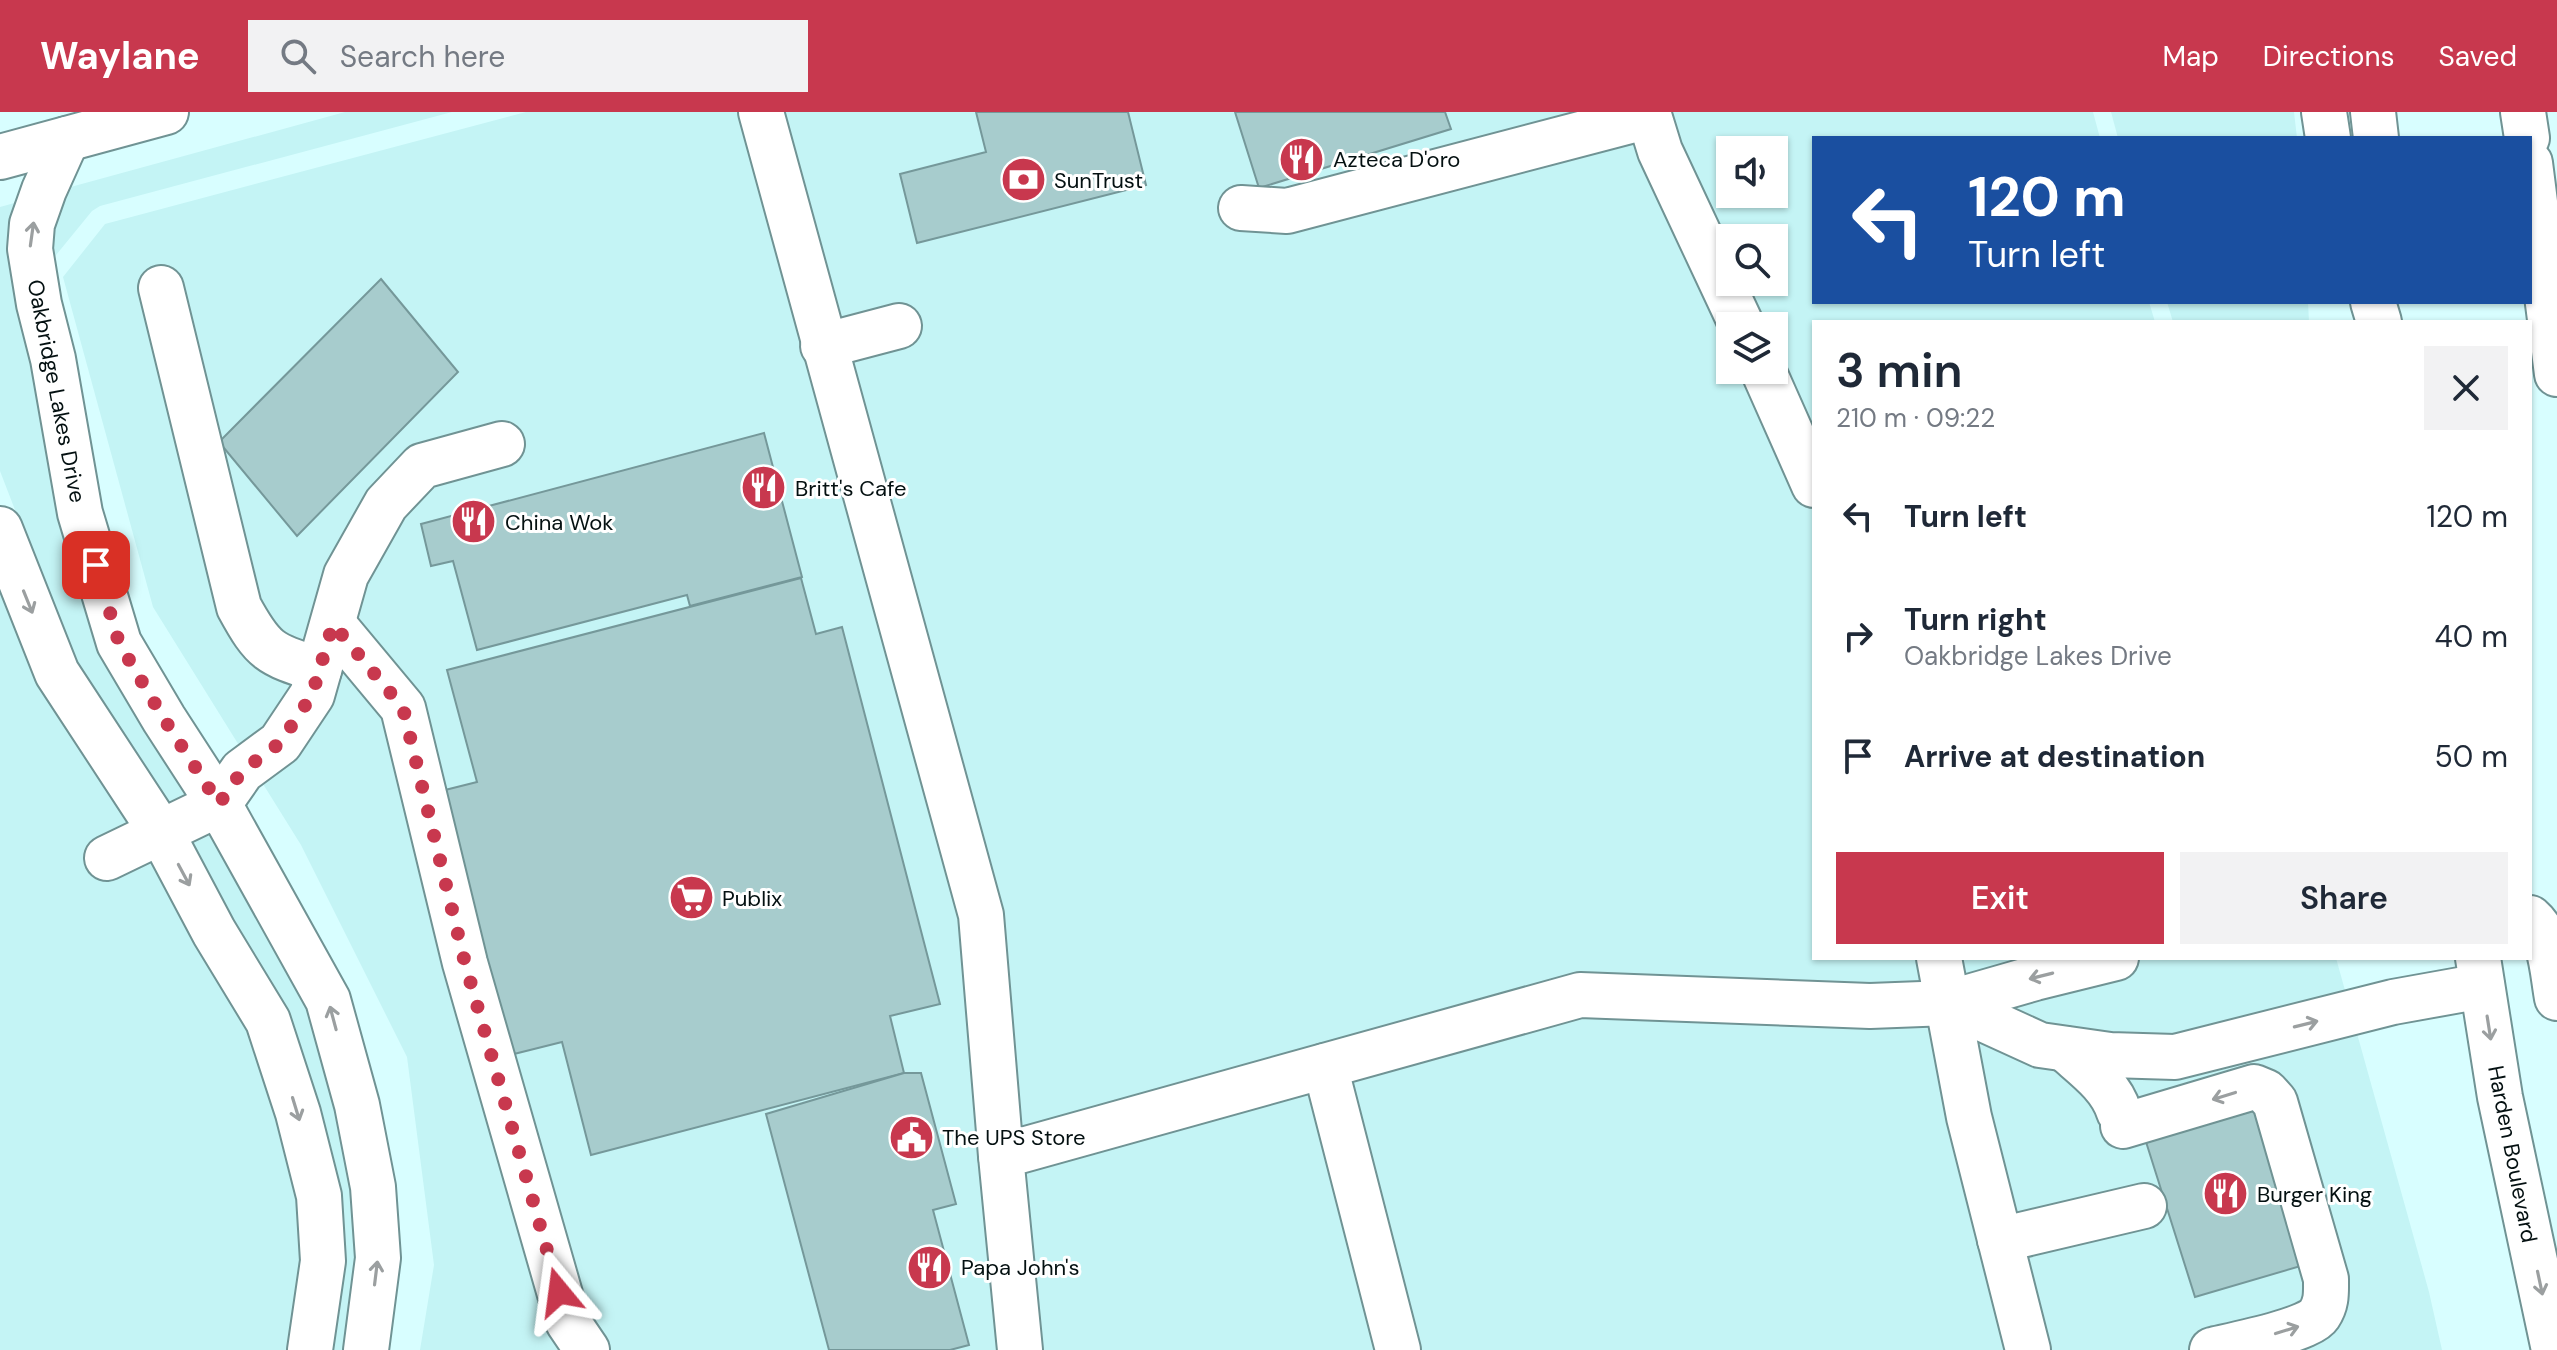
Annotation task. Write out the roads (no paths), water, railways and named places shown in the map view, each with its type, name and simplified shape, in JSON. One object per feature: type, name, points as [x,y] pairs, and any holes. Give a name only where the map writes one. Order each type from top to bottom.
[{"type":"street","points":[[0,157],[166,112]]},
{"type":"street","points":[[761,112],[981,915],[1020,1350]]},
{"type":"street","points":[[2324,112],[2328,136]]},
{"type":"street","points":[[2373,112],[2376,136]]},
{"type":"street","points":[[2523,112],[2527,136]]},
{"type":"street","points":[[1241,208],[1287,211],[1649,114],[1660,151],[1735,312]]},
{"type":"street","name":"Oakbridge Lakes Drive","points":[[67,139],[32,224],[30,249],[80,513],[119,643],[219,804],[328,1000],[353,1090],[373,1187],[378,1258],[366,1350]]},
{"type":"street","points":[[2532,179],[2557,374]]},
{"type":"street","points":[[161,288],[239,607],[254,634],[275,656],[319,670]]},
{"type":"street","points":[[823,346],[899,326]]},
{"type":"street","points":[[1769,384],[1812,480]]},
{"type":"street","points":[[107,858],[219,804],[242,771],[280,743],[312,695],[346,575],[386,504],[422,466],[502,444]]},
{"type":"street","points":[[0,529],[57,673],[161,832],[214,932],[268,1021],[298,1113],[319,1196],[321,1274],[310,1350]]},
{"type":"street","points":[[333,624],[403,708],[465,963],[568,1322],[587,1350]]},
{"type":"street","points":[[2532,920],[2539,925],[2548,947],[2557,998]]},
{"type":"street","points":[[1939,960],[1969,1117],[2028,1350]]},
{"type":"street","points":[[1001,1156],[1580,995],[1870,1006],[1948,1003],[2109,960]]},
{"type":"street","points":[[1948,1003],[2040,1045],[2110,1055],[2175,1057],[2393,1002],[2480,972]]},
{"type":"street","name":"Harden Boulevard","points":[[2480,972],[2500,1097],[2554,1350]]},
{"type":"street","points":[[2065,1049],[2096,1076],[2119,1113]]},
{"type":"street","points":[[2119,1113],[2138,1075],[2158,1056]]},
{"type":"street","points":[[1325,1066],[1398,1350]]},
{"type":"street","points":[[2119,1113],[2254,1087],[2266,1092],[2275,1102],[2326,1279],[2327,1301],[2317,1318],[2294,1329],[2212,1350]]},
{"type":"street","points":[[2000,1240],[2144,1206]]},
{"type":"place","name":"Azteca D'oro","points":[[1302,159]]},
{"type":"place","name":"SunTrust","points":[[1023,180]]},
{"type":"place","name":"Britt's Cafe","points":[[764,488]]},
{"type":"place","name":"China Wok","points":[[474,522]]},
{"type":"place","name":"Publix","points":[[691,898]]},
{"type":"place","name":"The UPS Store","points":[[911,1137]]},
{"type":"place","name":"Burger King","points":[[2226,1194]]},
{"type":"place","name":"Papa John's","points":[[930,1267]]}]
